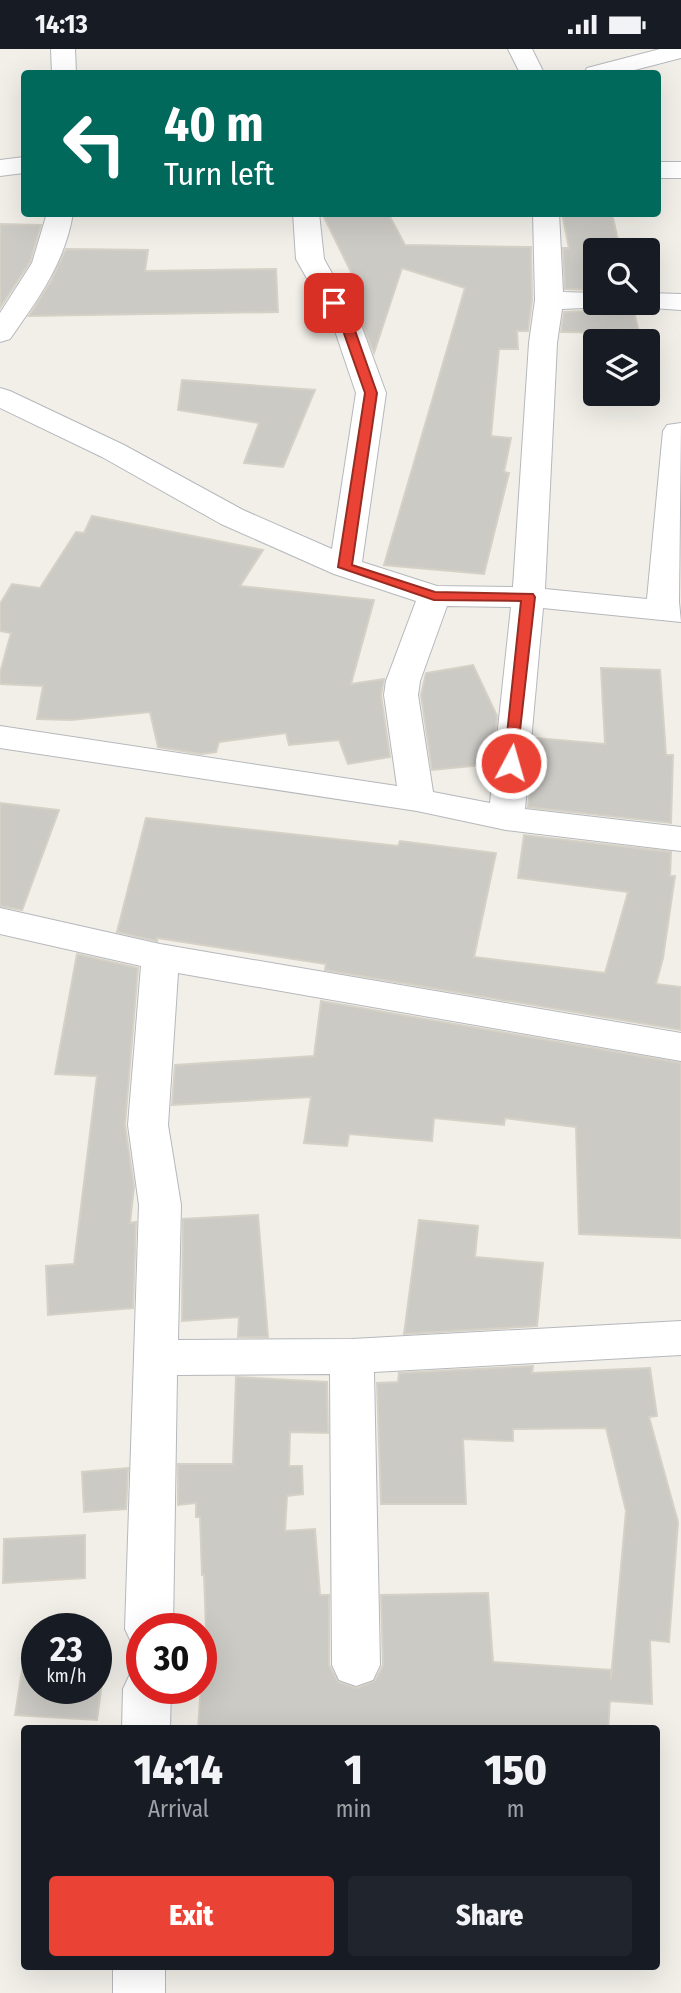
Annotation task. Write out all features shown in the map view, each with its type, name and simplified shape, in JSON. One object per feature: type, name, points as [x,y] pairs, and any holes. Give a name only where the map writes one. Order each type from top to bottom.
[{"type":"street","points":[[63,49],[64,70]]},
{"type":"street","points":[[520,49],[530,70]]},
{"type":"street","points":[[608,70],[681,51]]},
{"type":"street","points":[[0,168],[21,165]]},
{"type":"street","points":[[661,170],[681,170]]},
{"type":"street","points":[[0,333],[39,278],[56,241],[59,217]]},
{"type":"street","points":[[306,217],[310,258],[347,325],[371,393],[345,567]]},
{"type":"street","points":[[506,818],[528,597],[543,342],[549,300],[546,217]]},
{"type":"street","points":[[549,300],[583,301]]},
{"type":"street","points":[[660,302],[681,302]]},
{"type":"street","points":[[0,397],[113,451],[232,517],[345,567],[434,596],[528,597],[671,611],[678,431]]},
{"type":"street","points":[[417,800],[401,695],[403,681],[434,596]]},
{"type":"street","points":[[0,737],[417,800],[506,818],[681,839]]},
{"type":"street","points":[[0,921],[160,957],[681,1047]]},
{"type":"street","points":[[149,1613],[160,1205],[148,1125],[160,957]]},
{"type":"street","points":[[156,1358],[352,1356],[681,1338]]},
{"type":"street","points":[[352,1356],[355,1665]]},
{"type":"street","points":[[146,1725],[147,1704]]},
{"type":"street","points":[[139,1970],[139,1993]]},
{"type":"building","points":[[324,217],[390,217],[405,245],[531,247],[532,300],[528,331],[517,331],[518,349],[499,349],[491,436],[511,438],[504,472],[509,473],[484,574],[384,565],[465,288],[402,268],[374,353],[356,311],[355,280]]},
{"type":"building","points":[[563,217],[613,217],[617,238],[583,238],[583,290],[565,289],[563,248],[569,248]]},
{"type":"building","points":[[0,224],[41,225],[30,262],[0,308]]},
{"type":"building","points":[[66,249],[148,250],[145,271],[276,269],[278,312],[29,316],[51,281]]},
{"type":"building","points":[[583,311],[583,315],[635,315],[638,329],[583,329],[583,332],[561,332],[564,312]]},
{"type":"building","points":[[182,380],[315,390],[283,467],[244,463],[259,423],[178,410]]},
{"type":"building","points":[[92,516],[263,550],[240,586],[374,600],[351,684],[384,679],[381,695],[390,757],[348,764],[339,740],[289,745],[286,733],[219,742],[216,752],[201,754],[158,747],[150,712],[71,720],[37,719],[43,686],[0,684],[0,673],[11,633],[0,631],[0,604],[12,584],[40,588],[76,532],[84,533]]},
{"type":"building","points":[[473,665],[497,716],[492,764],[432,770],[421,695],[426,673]]},
{"type":"building","points":[[601,668],[660,670],[666,755],[673,755],[671,823],[528,807],[536,738],[605,744]]},
{"type":"building","points":[[0,803],[59,810],[22,910],[0,906]]},
{"type":"building","points":[[146,818],[398,846],[400,841],[496,853],[474,957],[605,973],[628,892],[518,878],[524,835],[671,852],[670,876],[675,876],[663,958],[656,984],[681,987],[681,1030],[325,970],[326,964],[157,938],[157,941],[117,932]]},
{"type":"building","points":[[77,954],[138,968],[125,1125],[134,1187],[130,1223],[136,1222],[133,1308],[48,1315],[46,1266],[74,1264],[97,1076],[55,1074]]},
{"type":"building","points":[[321,1001],[681,1063],[681,1238],[579,1234],[576,1127],[505,1118],[504,1125],[434,1118],[432,1141],[349,1134],[347,1146],[304,1143],[311,1097],[172,1105],[175,1065],[314,1056]]},
{"type":"building","points":[[258,1215],[268,1337],[238,1337],[239,1317],[182,1321],[183,1219]]},
{"type":"building","points":[[419,1220],[478,1226],[475,1257],[543,1263],[537,1326],[404,1334]]},
{"type":"building","points":[[533,1366],[532,1373],[650,1368],[657,1416],[649,1417],[678,1522],[669,1642],[650,1640],[652,1704],[610,1701],[608,1725],[198,1725],[200,1704],[217,1704],[217,1613],[205,1613],[200,1517],[196,1517],[196,1503],[178,1505],[178,1464],[233,1464],[236,1377],[327,1382],[328,1433],[290,1432],[289,1466],[302,1466],[303,1494],[287,1496],[285,1531],[315,1529],[320,1595],[329,1595],[329,1665],[338,1682],[357,1688],[375,1681],[383,1665],[381,1595],[488,1593],[493,1662],[611,1670],[611,1679],[626,1511],[606,1428],[513,1429],[513,1441],[463,1439],[466,1504],[381,1504],[377,1383],[398,1382],[399,1373]]},
{"type":"building","points":[[128,1468],[126,1509],[84,1512],[82,1472]]},
{"type":"building","points":[[85,1535],[85,1578],[3,1583],[4,1539]]},
{"type":"building","points":[[21,1677],[21,1704],[99,1704],[97,1720],[15,1715]]},
{"type":"route","points":[[334,303],[347,325],[371,393],[345,567],[434,596],[528,597],[511,763]]}]
